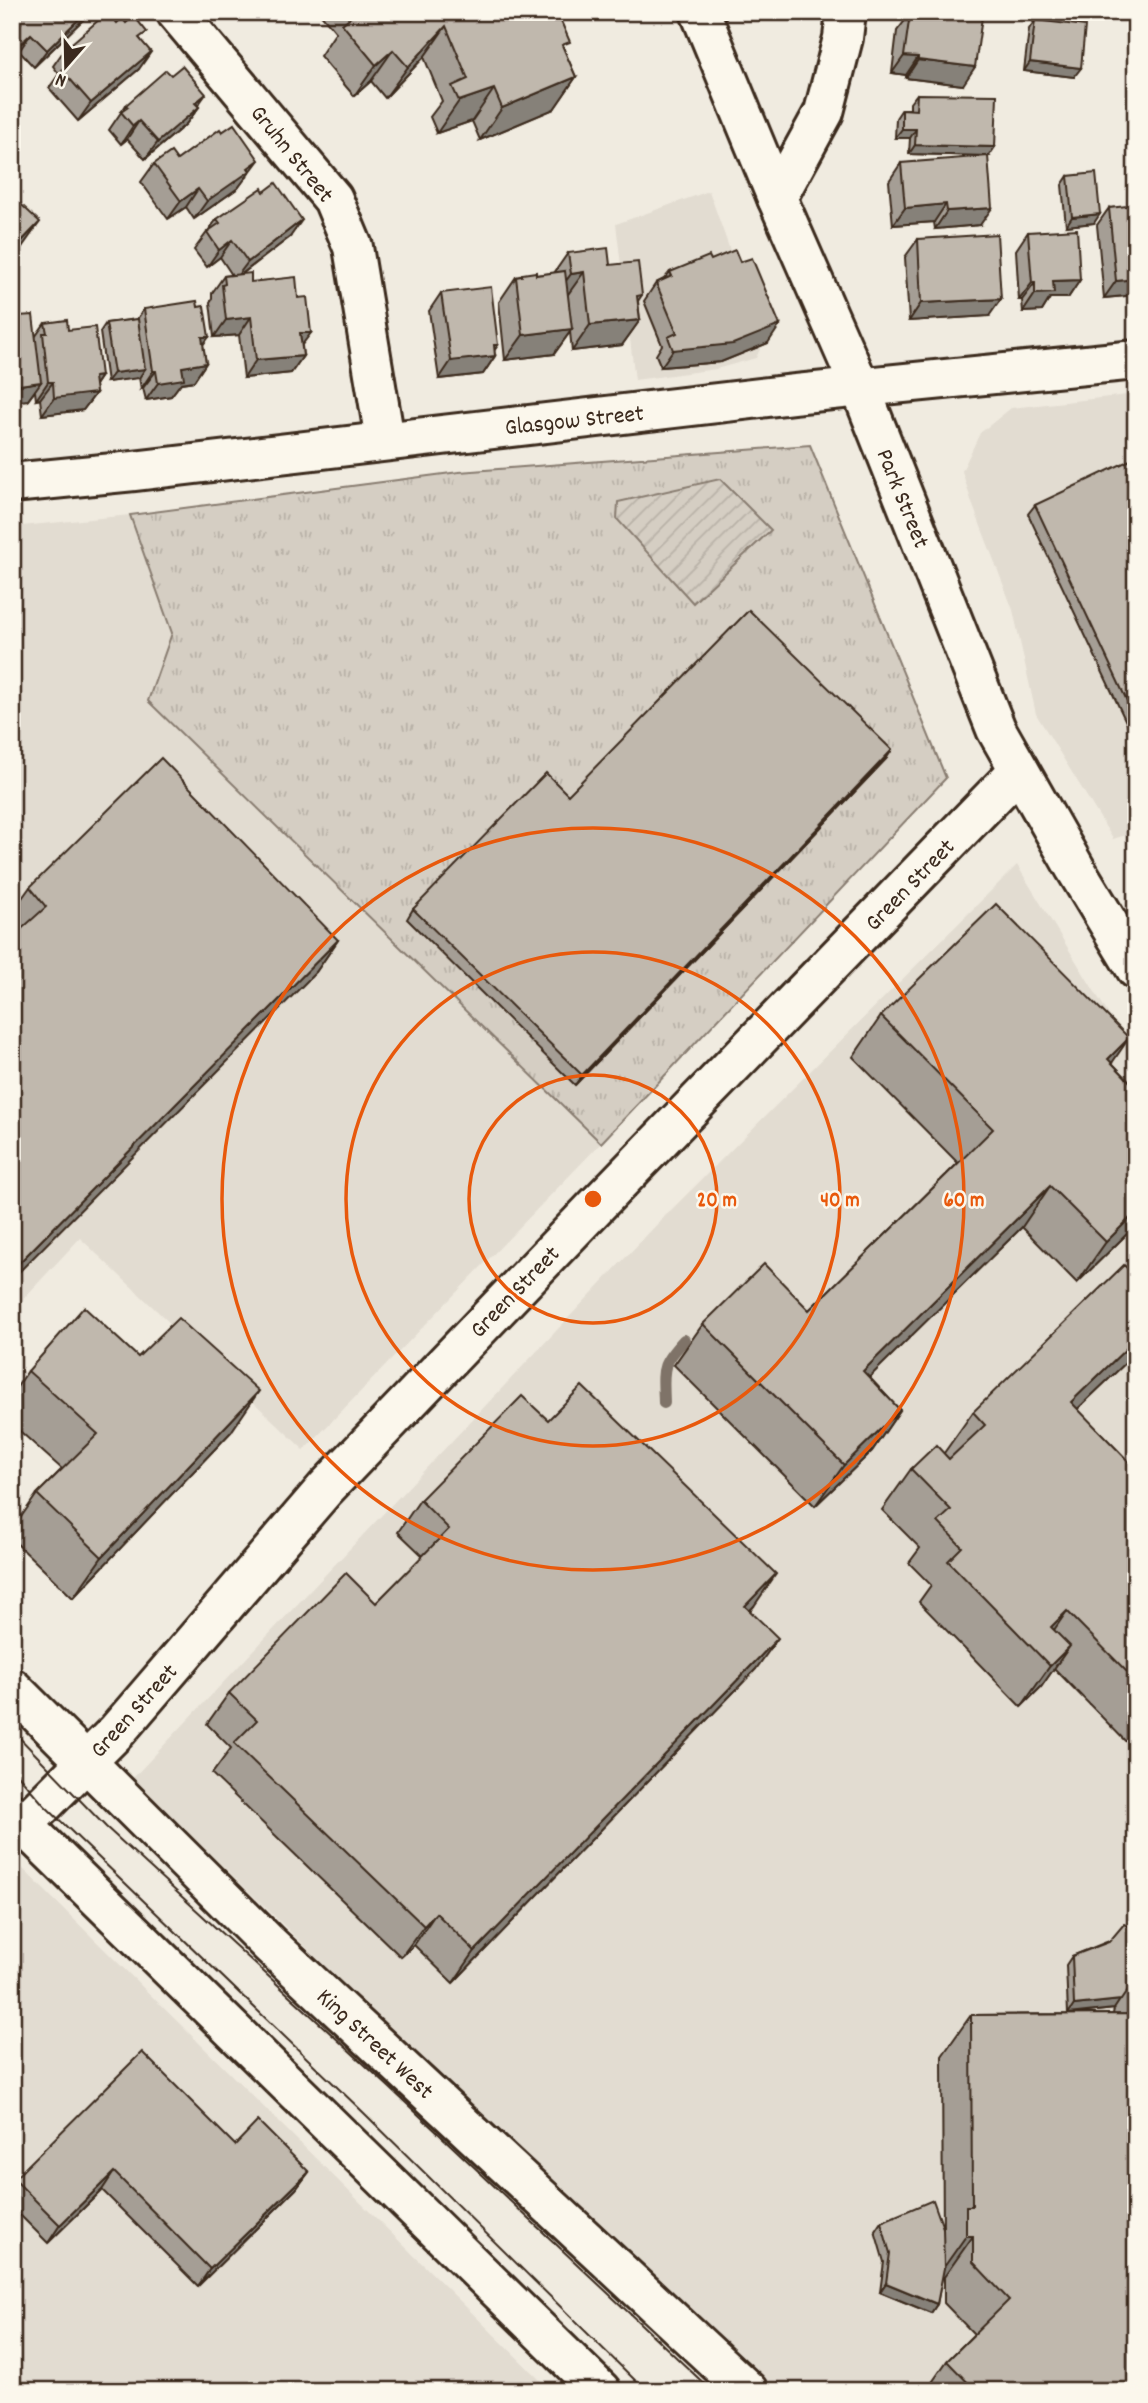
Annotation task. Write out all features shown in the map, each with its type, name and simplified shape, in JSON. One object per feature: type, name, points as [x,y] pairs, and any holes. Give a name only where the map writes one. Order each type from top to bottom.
[{"type":"street","name":"Gruhn Street","points":[[176,12],[334,199],[353,247],[385,440]]},
{"type":"street","name":"Park Street","points":[[700,12],[777,198],[860,387],[996,729],[1075,869],[1136,969]]},
{"type":"street","points":[[777,198],[824,112],[843,38],[846,12]]},
{"type":"street","name":"Glasgow Street","points":[[12,483],[860,387],[1136,360]]},
{"type":"street","name":"Green Street","points":[[18,1819],[86,1762],[117,1731],[325,1489],[1019,770]]},
{"type":"street","name":"King Street West","points":[[12,1688],[269,1944],[748,2391]]},
{"type":"street","points":[[18,1819],[601,2391]]},
{"type":"shaded area","points":[[709,191],[763,343],[756,358],[716,369],[635,380],[616,224]]},
{"type":"shaded area","points":[[1136,394],[1136,832],[1113,839],[1036,714],[1013,610],[962,471],[980,433],[1011,408]]},
{"type":"shaded area","points":[[130,515],[172,633],[149,701],[601,1143],[304,1450],[80,1238],[12,1311],[12,527]]},
{"type":"shaded area","points":[[1017,865],[1136,1059],[1136,2391],[734,2391],[463,2101],[133,1778],[662,1219]]},
{"type":"shaded area","points":[[12,1858],[551,2391],[12,2391]]},
{"type":"green space","points":[[810,445],[946,778],[601,1143],[148,701],[172,633],[130,515],[459,472]]},
{"type":"green space","points":[[720,479],[771,530],[693,603],[617,519],[618,502]]},
{"type":"building","points":[[12,12],[86,12],[47,50],[31,34],[20,44],[12,32],[21,23]]},
{"type":"building","points":[[108,12],[117,23],[122,18],[126,23],[134,16],[147,32],[139,38],[151,52],[91,103],[62,70],[74,59],[65,49]]},
{"type":"building","points":[[357,12],[557,12],[570,42],[562,45],[576,77],[502,108],[494,89],[459,101],[452,86],[468,79],[446,26],[408,67],[393,50],[376,65],[342,24]]},
{"type":"building","points":[[924,12],[982,17],[975,67],[904,56],[910,14],[923,15]]},
{"type":"building","points":[[1035,20],[1085,26],[1081,68],[1030,62]]},
{"type":"building","points":[[182,66],[206,94],[195,103],[199,107],[158,142],[139,121],[133,126],[121,112],[166,70],[171,75]]},
{"type":"building","points":[[917,94],[997,95],[995,147],[915,145],[916,129],[902,129],[902,109],[916,110]]},
{"type":"building","points":[[234,124],[259,160],[248,168],[250,171],[207,201],[198,189],[181,201],[154,164],[171,152],[177,160],[220,129],[222,132]]},
{"type":"building","points":[[988,156],[992,208],[947,211],[946,204],[905,208],[901,163]]},
{"type":"building","points":[[1096,173],[1100,214],[1072,217],[1068,176]]},
{"type":"building","points":[[276,183],[302,220],[248,262],[232,240],[219,250],[207,232],[220,223],[217,219],[262,188],[264,192]]},
{"type":"building","points":[[12,196],[40,222],[12,251]]},
{"type":"building","points":[[1136,205],[1136,279],[1116,281],[1109,208]]},
{"type":"building","points":[[1077,229],[1080,280],[1053,281],[1054,293],[1035,294],[1028,232]]},
{"type":"building","points":[[997,234],[1001,299],[921,303],[918,239]]},
{"type":"building","points":[[608,248],[610,265],[638,262],[642,295],[637,296],[640,320],[590,325],[584,272],[571,274],[568,253]]},
{"type":"building","points":[[735,250],[740,262],[752,258],[780,325],[733,344],[673,350],[668,337],[677,333],[656,283],[672,276],[670,272],[709,256],[711,260]]},
{"type":"building","points":[[565,271],[572,329],[523,335],[516,277],[536,272],[536,275]]},
{"type":"building","points":[[251,273],[251,282],[296,277],[298,298],[307,297],[311,333],[300,333],[303,356],[256,360],[251,317],[226,320],[222,285],[225,284],[224,276]]},
{"type":"building","points":[[491,287],[498,345],[494,345],[495,356],[451,361],[441,293]]},
{"type":"building","points":[[197,301],[198,307],[204,306],[209,337],[202,337],[206,363],[182,367],[184,379],[158,383],[156,371],[153,371],[144,309]]},
{"type":"building","points":[[12,309],[17,309],[18,316],[33,315],[41,382],[12,386]]},
{"type":"building","points":[[138,319],[145,369],[114,373],[106,323]]},
{"type":"building","points":[[67,320],[68,330],[95,327],[101,376],[94,377],[96,393],[54,398],[53,382],[48,382],[43,333],[47,333],[45,323]]},
{"type":"building","points":[[1130,460],[1136,472],[1136,720],[1035,505]]},
{"type":"building","points":[[749,610],[892,750],[582,1075],[413,909],[546,773],[568,795]]},
{"type":"building","points":[[161,758],[338,940],[12,1270],[12,929],[17,933],[46,907],[30,887]]},
{"type":"building","points":[[996,904],[1129,1038],[1108,1059],[1136,1088],[1136,1212],[1106,1242],[1050,1186],[863,1371],[900,1410],[844,1465],[703,1324],[764,1264],[809,1310],[993,1129],[881,1016]]},
{"type":"building","points":[[1124,1265],[1136,1277],[1136,1339],[1071,1402],[1136,1469],[1136,1681],[1067,1611],[1051,1627],[1070,1646],[1050,1666],[948,1561],[962,1547],[938,1522],[951,1510],[911,1469],[936,1445],[949,1459],[985,1425],[973,1412]]},
{"type":"building","points":[[84,1307],[138,1357],[178,1318],[259,1391],[102,1557],[37,1494],[98,1434],[28,1371]]},
{"type":"building","points":[[582,1386],[776,1574],[745,1606],[778,1638],[475,1951],[436,1913],[424,1926],[234,1743],[257,1720],[229,1693],[346,1573],[376,1603],[449,1529],[420,1500],[522,1396],[548,1420]]},
{"type":"building","points":[[1124,1924],[1136,1930],[1136,1978],[1121,2000],[1074,2005],[1072,1956],[1109,1942]]},
{"type":"building","points":[[1136,2014],[1136,2391],[976,2391],[947,2361],[1009,2300],[973,2262],[973,2236],[966,2236],[966,2206],[972,2206],[971,2015]]},
{"type":"building","points":[[142,2052],[235,2145],[258,2121],[309,2172],[210,2269],[114,2172],[60,2225],[14,2179]]},
{"type":"building","points":[[933,2200],[943,2228],[944,2268],[937,2304],[886,2283],[890,2253],[881,2222]]},
{"type":"waterway","points":[[664,1403],[665,1368],[684,1340]]},
{"type":"tram line","points":[[12,1730],[106,1827],[390,2088],[712,2391]]},
{"type":"tram line","points":[[12,1768],[44,1805],[364,2113],[646,2391]]}]
